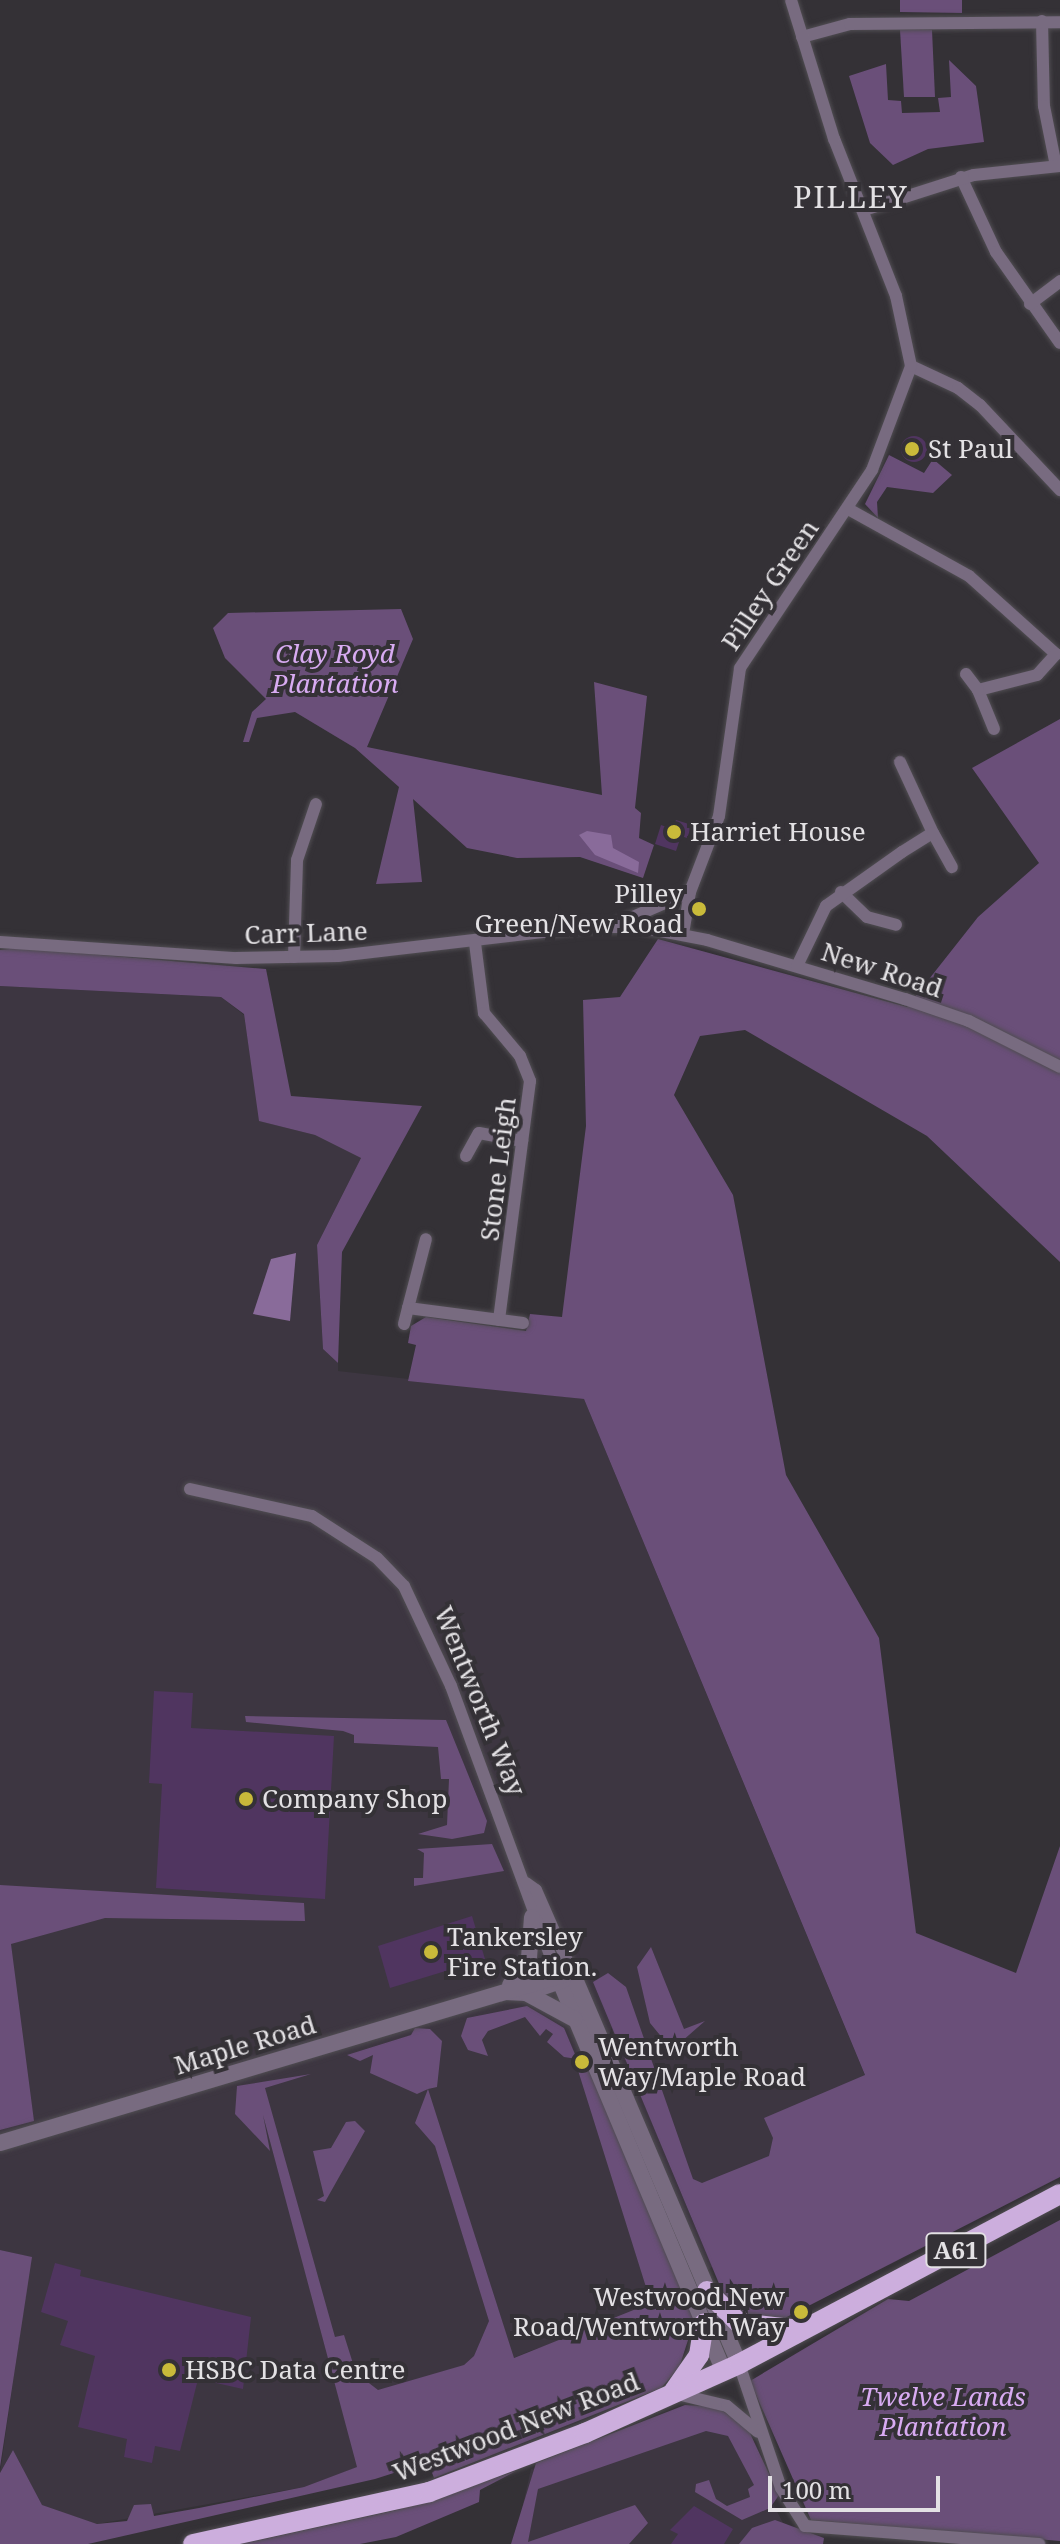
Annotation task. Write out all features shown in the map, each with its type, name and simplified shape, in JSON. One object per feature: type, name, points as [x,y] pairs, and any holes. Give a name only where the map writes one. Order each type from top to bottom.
[{"type":"highway","name":"Westwood New Road","points":[[193,2544],[429,2492],[673,2396],[732,2368],[1060,2194]]},
{"type":"highway","points":[[707,2291],[739,2323],[804,2330]]},
{"type":"highway","points":[[673,2396],[699,2355],[704,2323]]},
{"type":"street","points":[[791,0],[904,321],[911,366],[958,388],[980,405],[1060,490]]},
{"type":"street","points":[[864,210],[961,177],[1058,166],[1044,106],[1042,21]]},
{"type":"street","points":[[802,37],[850,24],[1060,22]]},
{"type":"street","points":[[961,177],[996,252],[1060,343]]},
{"type":"street","points":[[1030,304],[1060,281]]},
{"type":"street","name":"Pilley Green","points":[[683,934],[690,892],[719,816],[740,668],[796,577],[848,509],[891,428],[911,366]]},
{"type":"street","points":[[848,509],[969,576],[1058,656],[1037,675],[978,690]]},
{"type":"street","points":[[966,674],[978,690],[994,729]]},
{"type":"street","points":[[900,762],[952,867]]},
{"type":"street","points":[[294,957],[297,860],[316,804]]},
{"type":"street","points":[[797,966],[812,927],[841,892],[933,833]]},
{"type":"street","name":"Carr Lane","points":[[612,925],[690,892]]},
{"type":"street","points":[[841,892],[867,917],[896,925]]},
{"type":"street","name":"Carr Lane","points":[[0,942],[294,957],[475,943],[612,925],[683,934]]},
{"type":"street","name":"New Road","points":[[683,934],[797,966],[969,1021],[1060,1067]]},
{"type":"street","name":"Stone Leigh","points":[[475,943],[484,1013],[520,1056],[530,1081],[499,1320]]},
{"type":"street","points":[[466,1156],[479,1133],[522,1141]]},
{"type":"street","points":[[404,1324],[426,1239]]},
{"type":"street","points":[[408,1308],[523,1323]]},
{"type":"street","name":"Wentworth Way","points":[[190,1489],[312,1516],[377,1558],[404,1586],[429,1632],[526,1883],[532,1917],[563,1975],[707,2291],[732,2368]]},
{"type":"street","name":"Wentworth Way","points":[[526,1883],[536,1890],[578,2023],[704,2323],[732,2368]]},
{"type":"street","points":[[504,1992],[529,1958],[532,1917]]},
{"type":"street","name":"Maple Road","points":[[504,1992],[526,1993],[563,1975]]},
{"type":"street","name":"Maple Road","points":[[0,2143],[563,1975]]},
{"type":"street","points":[[526,1993],[555,2004],[578,2023]]},
{"type":"street","points":[[732,2368],[790,2510],[805,2526],[1039,2544]]},
{"type":"street","points":[[673,2396],[727,2406],[760,2435]]},
{"type":"shaded area","points":[[587,831],[611,835],[613,848],[639,862],[638,873],[595,855],[579,835]]},
{"type":"shaded area","points":[[0,986],[221,997],[244,1015],[260,1121],[315,1135],[361,1158],[317,1245],[323,1349],[338,1363],[338,1371],[584,1399],[898,2155],[726,2255],[663,2308],[530,2351],[348,2428],[358,2467],[304,2487],[97,2524],[42,2506],[13,2450],[0,2473],[31,2257],[0,2250]]},
{"type":"shaded area","points":[[296,1253],[290,1321],[253,1314],[271,1259]]},
{"type":"shaded area","points":[[679,2427],[736,2433],[783,2523],[823,2544],[514,2544],[531,2469]]},
{"type":"green space","points":[[900,0],[962,0],[962,13],[900,12]]},
{"type":"green space","points":[[900,30],[932,30],[935,97],[904,97]]},
{"type":"green space","points":[[949,60],[976,86],[984,142],[928,149],[893,165],[870,143],[849,76],[886,64],[888,100],[901,101],[902,113],[940,112],[938,98],[951,97]]},
{"type":"green space","points":[[889,455],[924,473],[933,459],[952,475],[933,493],[887,487],[877,502],[878,518],[865,504]]},
{"type":"green space","name":"Clay Royd Plantation","points":[[401,609],[413,639],[367,747],[602,795],[594,682],[647,696],[635,808],[641,813],[639,838],[654,845],[643,878],[580,857],[517,858],[467,848],[413,799],[422,882],[376,884],[399,787],[355,748],[295,712],[257,718],[249,742],[243,742],[252,712],[266,699],[225,658],[213,628],[228,613]]},
{"type":"green space","points":[[1060,719],[1060,1262],[927,1136],[745,1030],[700,1036],[674,1095],[733,1195],[786,1475],[879,1638],[916,1933],[1016,1973],[1060,1846],[1060,2177],[779,2321],[739,2313],[725,2298],[593,1982],[608,1973],[626,1987],[693,2179],[702,2183],[769,2156],[773,2138],[764,2118],[865,2075],[584,1399],[408,1381],[416,1345],[408,1343],[411,1326],[426,1317],[526,1331],[530,1314],[562,1317],[586,1126],[583,1000],[620,997],[658,939],[907,1007],[978,917],[1039,863],[972,768]]},
{"type":"green space","points":[[19,948],[266,969],[291,1096],[422,1106],[342,1252],[338,1363],[323,1349],[317,1245],[361,1158],[315,1135],[259,1121],[244,1014],[221,997],[0,986],[0,950]]},
{"type":"green space","points":[[245,1716],[446,1720],[487,1821],[484,1833],[452,1839],[418,1834],[447,1825],[449,1779],[441,1779],[438,1747],[354,1743],[354,1735],[343,1731],[246,1722]]},
{"type":"green space","points":[[492,1844],[504,1871],[414,1886],[414,1878],[423,1878],[424,1853],[417,1849]]},
{"type":"green space","points":[[0,1885],[304,1903],[305,1921],[105,1918],[11,1944],[34,2121],[0,2130]]},
{"type":"green space","points":[[651,1947],[684,2029],[705,2021],[681,2042],[664,2040],[650,2023],[637,1967]]},
{"type":"green space","points":[[527,2006],[564,2028],[577,2059],[564,2057],[547,2042],[553,2034],[546,2029],[540,2036],[525,2017],[488,2031],[482,2040],[488,2056],[468,2050],[461,2036],[467,2018]]},
{"type":"green space","points":[[415,2028],[430,2029],[442,2041],[437,2087],[417,2094],[370,2073],[373,2055],[360,2061],[347,2055],[411,2035]]},
{"type":"green space","points":[[576,2064],[587,2064],[704,2323],[691,2331],[679,2368],[661,2388],[434,2478],[428,2462],[375,2479],[88,2544],[0,2544],[0,2473],[13,2450],[42,2505],[97,2524],[127,2521],[134,2505],[151,2504],[154,2516],[304,2487],[357,2467],[263,2115],[270,2151],[235,2114],[237,2086],[311,2074],[265,2088],[335,2337],[344,2335],[356,2373],[378,2390],[464,2365],[474,2356],[489,2321],[435,2146],[415,2123],[428,2089],[514,2358],[651,2303]]},
{"type":"green space","points":[[355,2121],[365,2131],[325,2202],[317,2200],[324,2196],[313,2151],[331,2148],[346,2122]]},
{"type":"green space","name":"Twelve Lands Plantation","points":[[1060,2220],[1060,2541],[811,2520],[750,2381],[888,2299],[909,2301]]},
{"type":"green space","points":[[0,2250],[32,2257],[0,2467]]},
{"type":"green space","points":[[685,2405],[717,2407],[748,2429],[779,2495],[770,2508],[742,2520],[695,2492],[696,2484],[709,2480],[716,2499],[727,2506],[750,2497],[748,2489],[754,2485],[728,2436],[706,2431],[538,2489],[528,2542],[635,2505],[648,2523],[629,2544],[511,2544],[536,2463]]},
{"type":"green space","points":[[516,2471],[480,2490],[479,2502],[396,2537],[360,2544],[241,2544],[397,2510]]},
{"type":"green space","points":[[775,2520],[824,2538],[823,2544],[739,2544],[752,2528]]},
{"type":"building","name":"St Paul","points":[[914,436],[923,440],[927,449],[923,458],[914,462],[905,458],[901,449],[905,440]]},
{"type":"building","name":"Harriet House","points":[[676,820],[692,825],[687,838],[681,836],[676,851],[655,844],[661,825],[672,829]]},
{"type":"building","name":"Company Shop","points":[[154,1691],[193,1693],[191,1728],[334,1736],[325,1899],[156,1888],[162,1784],[149,1783]]},
{"type":"building","name":"Tankersley Fire Station.","points":[[472,1916],[485,1959],[390,1988],[378,1946]]},
{"type":"building","name":"HSBC Data Centre","points":[[55,2263],[81,2270],[80,2276],[251,2317],[243,2389],[198,2379],[180,2451],[155,2446],[152,2463],[124,2457],[127,2439],[78,2427],[95,2356],[60,2345],[68,2321],[41,2312]]},
{"type":"building","points":[[694,2506],[733,2529],[724,2544],[671,2544],[678,2534],[670,2530]]},
{"type":"place","name":"St Paul","points":[[912,449]]},
{"type":"place","name":"Harriet House","points":[[674,832]]},
{"type":"place","name":"Pilley Green/New Road","points":[[699,909]]},
{"type":"place","name":"Company Shop","points":[[246,1799]]},
{"type":"place","name":"Tankersley Fire Station.","points":[[431,1952]]},
{"type":"place","name":"Wentworth Way/Maple Road","points":[[582,2062]]},
{"type":"place","name":"Westwood New Road/Wentworth Way","points":[[801,2312]]},
{"type":"place","name":"HSBC Data Centre","points":[[169,2370]]},
{"type":"district","name":"PILLEY","points":[[851,197]]}]
